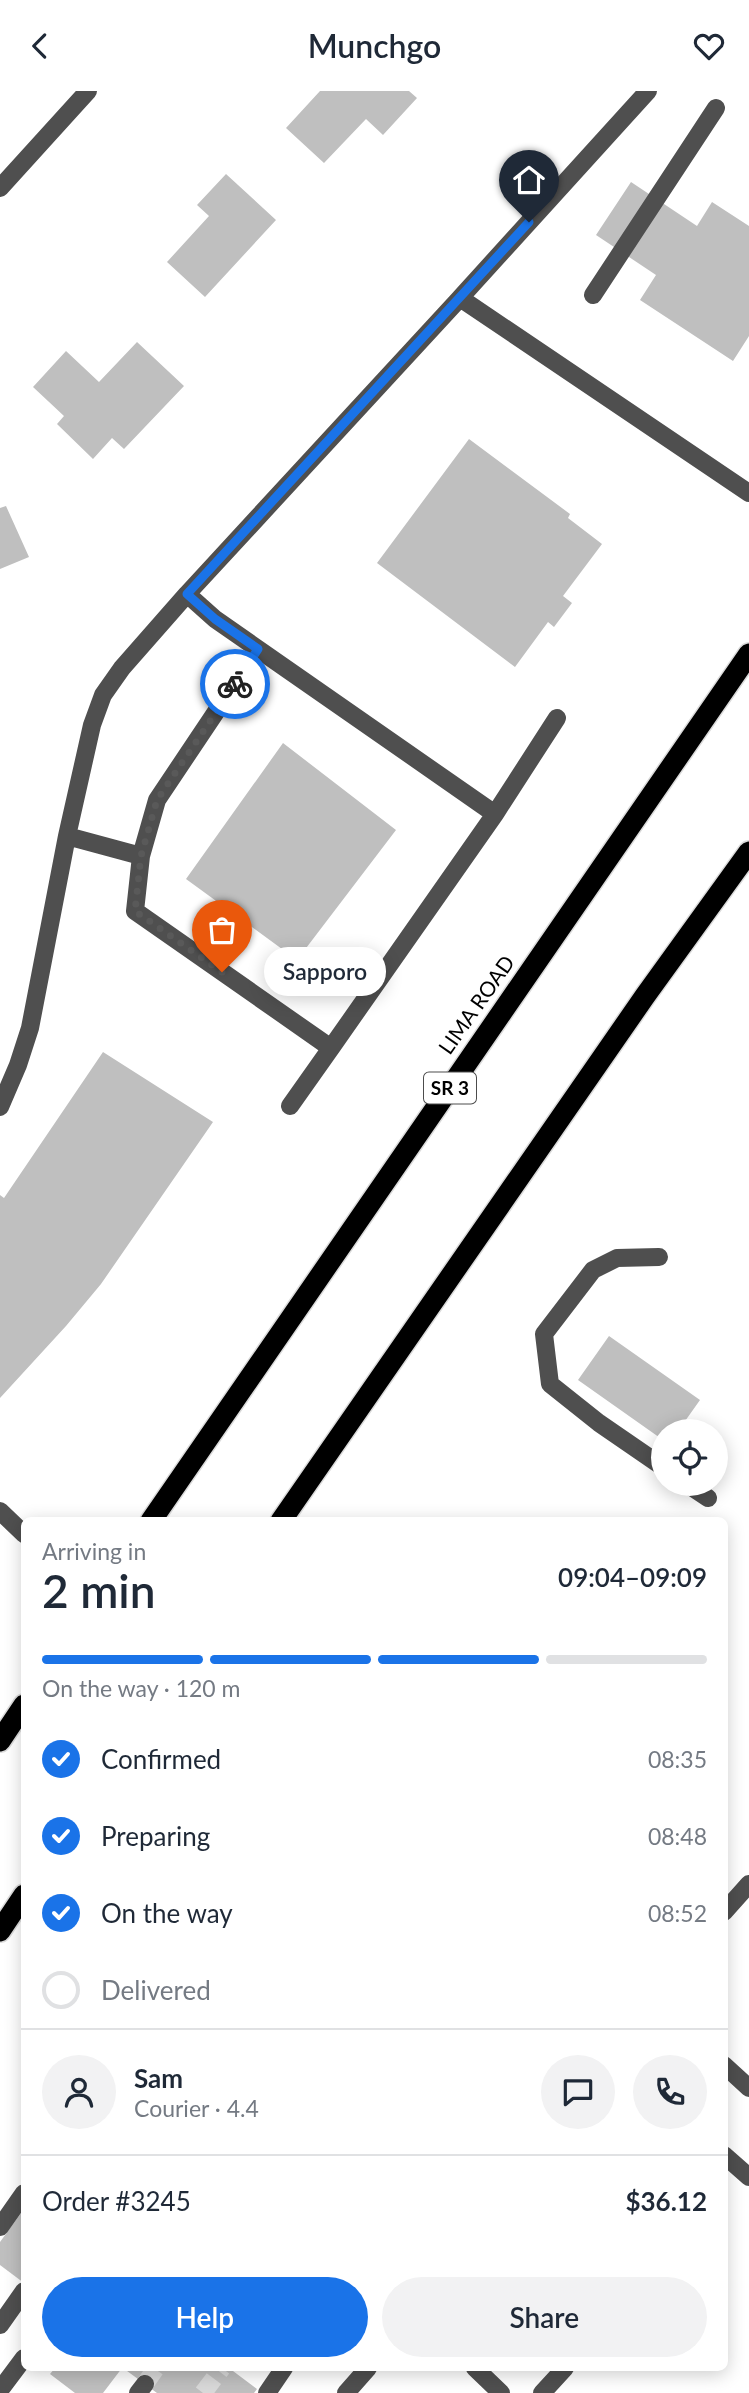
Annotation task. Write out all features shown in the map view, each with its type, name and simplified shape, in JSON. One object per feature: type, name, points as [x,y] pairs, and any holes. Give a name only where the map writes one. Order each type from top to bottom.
[{"type":"highway","name":"LIMA ROAD","points":[[154,1517],[749,655]]},
{"type":"highway","points":[[284,1517],[645,996],[749,852]]},
{"type":"highway","points":[[0,1741],[21,1710]]},
{"type":"highway","points":[[0,1931],[21,1900]]},
{"type":"street","points":[[0,188],[89,91]]},
{"type":"street","points":[[0,1107],[30,1028],[67,836],[92,725],[103,695],[122,668],[187,594],[648,91]]},
{"type":"street","points":[[593,295],[716,108]]},
{"type":"street","points":[[460,298],[749,493]]},
{"type":"street","points":[[187,594],[215,619],[495,814]]},
{"type":"street","points":[[258,649],[157,800],[141,856],[135,911],[331,1048]]},
{"type":"street","points":[[290,1106],[495,814],[557,719]]},
{"type":"street","points":[[67,836],[141,856]]},
{"type":"street","points":[[651,1459],[599,1423],[550,1384],[544,1334],[593,1270],[617,1258],[659,1257]]},
{"type":"street","points":[[0,1511],[21,1531]]},
{"type":"street","points":[[728,1908],[749,1884]]},
{"type":"street","points":[[728,2069],[749,2088]]},
{"type":"street","points":[[728,2159],[749,2177]]},
{"type":"street","points":[[0,2227],[21,2197]]},
{"type":"street","points":[[0,2325],[21,2295]]},
{"type":"street","points":[[0,2390],[21,2362]]},
{"type":"street","points":[[267,2393],[282,2371]]},
{"type":"street","points":[[346,2393],[365,2371]]},
{"type":"street","points":[[478,2371],[501,2393]]},
{"type":"street","points":[[542,2393],[562,2371]]},
{"type":"building","points":[[320,91],[409,91],[417,98],[383,135],[366,119],[324,163],[286,128]]},
{"type":"building","points":[[226,174],[276,220],[205,297],[167,262],[209,216],[197,205]]},
{"type":"building","points":[[631,182],[697,226],[712,202],[749,226],[749,336],[733,361],[640,300],[656,275],[596,235]]},
{"type":"building","points":[[137,342],[184,386],[124,449],[112,438],[93,459],[57,424],[64,416],[33,387],[66,351],[99,382]]},
{"type":"building","points":[[469,439],[570,514],[568,518],[602,544],[563,596],[572,603],[554,627],[548,622],[515,667],[377,563]]},
{"type":"building","points":[[6,506],[29,557],[0,569],[0,508]]},
{"type":"building","points":[[283,743],[396,830],[297,960],[186,879]]},
{"type":"building","points":[[103,1052],[213,1122],[101,1284],[0,1398],[0,1195],[4,1198]]},
{"type":"building","points":[[609,1336],[700,1400],[687,1419],[651,1419],[651,1432],[578,1380]]},
{"type":"building","points":[[21,2213],[21,2281],[0,2265],[0,2242]]},
{"type":"building","points":[[52,2371],[120,2371],[103,2393],[75,2393],[50,2374]]},
{"type":"building","points":[[127,2371],[233,2371],[257,2389],[254,2393],[157,2393]]},
{"type":"tunnel","points":[[145,2384],[154,2371]]},
{"type":"tunnel","points":[[203,2393],[220,2371]]},
{"type":"way so far","points":[[222,972],[135,911],[141,856],[157,800],[235,684]]},
{"type":"place","name":"Sapporo","points":[[222,972]]},
{"type":"route","points":[[235,684],[258,649],[215,619],[187,594],[529,222]]}]
